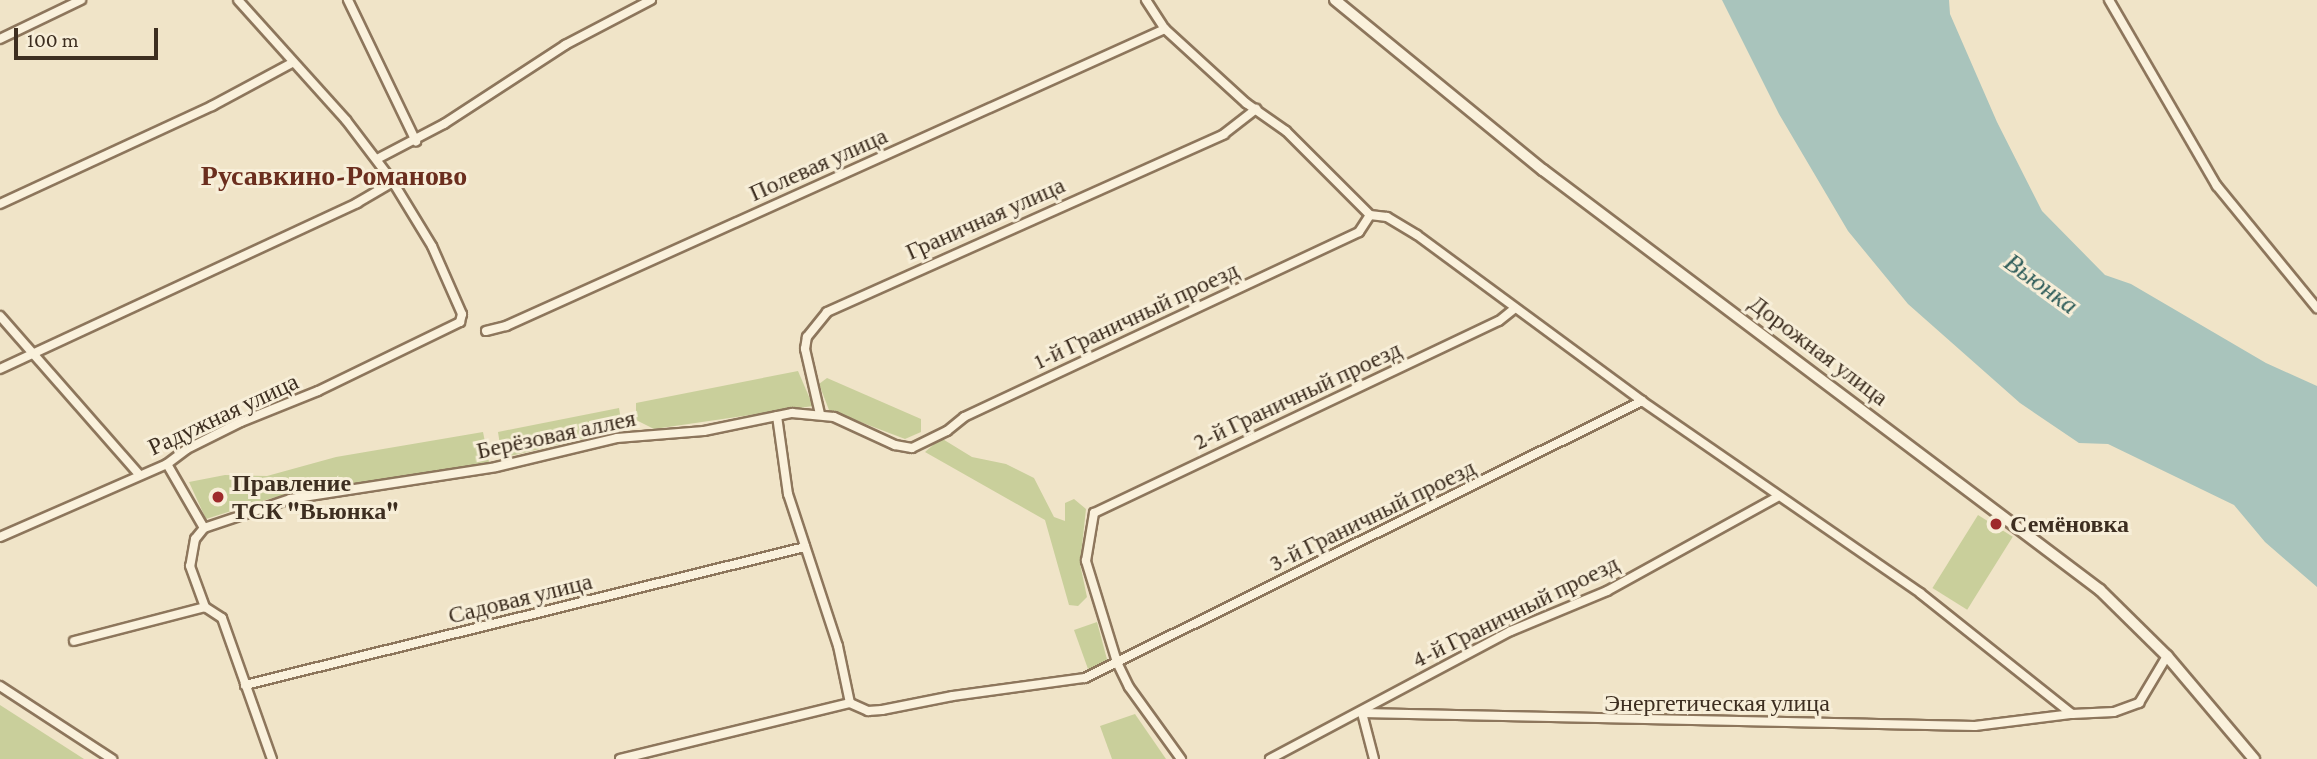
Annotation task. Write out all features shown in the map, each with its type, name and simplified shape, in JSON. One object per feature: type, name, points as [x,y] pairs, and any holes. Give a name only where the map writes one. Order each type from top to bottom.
[{"type":"main road","name":"Дорожная улица","points":[[1335,0],[1543,170],[2065,562],[2167,656],[2254,759]]},
{"type":"street","points":[[0,39],[80,0]]},
{"type":"street","points":[[0,369],[357,203],[393,182],[377,159],[238,0]]},
{"type":"street","points":[[348,0],[416,141]]},
{"type":"street","points":[[377,159],[416,141],[565,45],[651,0]]},
{"type":"street","points":[[1146,0],[1165,29],[1256,109],[1286,131],[1370,215],[1399,222],[1642,401],[1920,593],[2072,714]]},
{"type":"street","points":[[2109,0],[2217,186],[2317,308]]},
{"type":"street","name":"Полевая улица","points":[[486,331],[506,326],[1165,29]]},
{"type":"street","points":[[0,204],[212,106],[292,63]]},
{"type":"street","name":"Граничная улица","points":[[820,414],[805,349],[807,337],[827,312],[1224,134],[1256,109]]},
{"type":"street","name":"Радужная улица","points":[[0,537],[167,464],[241,422],[318,391],[460,322],[462,314],[432,246],[393,182]]},
{"type":"street","name":"1-й Граничный проезд","points":[[912,447],[947,431],[964,417],[1359,232],[1370,215]]},
{"type":"street","name":"2-й Граничный проезд","points":[[1117,662],[1086,561],[1094,513],[1499,321],[1514,309]]},
{"type":"street","points":[[0,316],[139,474]]},
{"type":"street","name":"3-й Граничный проезд","points":[[1117,662],[1642,401]]},
{"type":"street","name":"Берёзовая аллея","points":[[204,528],[290,499],[496,467],[617,438],[715,430],[778,416],[820,414],[895,445],[912,447]]},
{"type":"street","points":[[778,416],[788,494],[838,646],[850,703]]},
{"type":"street","points":[[167,464],[204,528],[190,556],[205,607],[222,618],[272,759]]},
{"type":"street","name":"4-й Граничный проезд","points":[[1270,759],[1362,713],[1511,631],[1607,591],[1777,496]]},
{"type":"street","name":"Садовая улица","points":[[245,685],[805,547]]},
{"type":"street","points":[[74,641],[205,607]]},
{"type":"street","name":"Энергетическая улица","points":[[1362,713],[1976,726],[2072,714],[2114,712],[2139,703],[2167,656]]},
{"type":"street","points":[[620,759],[850,703],[868,711],[882,710],[953,696],[1066,683],[1107,670],[1117,662],[1129,687],[1181,759]]},
{"type":"street","points":[[0,686],[112,759]]},
{"type":"street","points":[[1362,713],[1374,759]]},
{"type":"green space","points":[[798,371],[813,406],[654,429],[636,420],[636,403]]},
{"type":"green space","points":[[827,378],[921,419],[921,432],[905,439],[829,410],[819,384]]},
{"type":"green space","points":[[619,408],[621,420],[608,433],[502,458],[498,432]]},
{"type":"green space","points":[[483,432],[489,462],[272,498],[206,519],[189,482],[225,475],[267,476],[336,457]]},
{"type":"green space","points":[[941,438],[972,457],[1006,464],[1034,478],[1054,517],[1065,521],[1065,503],[1074,499],[1086,509],[1080,564],[1087,597],[1078,606],[1069,605],[1045,520],[925,452]]},
{"type":"green space","points":[[1978,515],[2013,537],[1967,610],[1932,588]]},
{"type":"green space","points":[[1097,622],[1108,663],[1088,669],[1074,630]]},
{"type":"green space","points":[[0,705],[84,759],[0,759]]},
{"type":"green space","points":[[1135,714],[1166,759],[1112,759],[1100,726]]},
{"type":"water","name":"Вьюнка","points":[[1722,0],[1949,0],[1950,14],[1997,122],[2042,211],[2105,275],[2131,284],[2266,363],[2317,386],[2317,587],[2265,542],[2234,505],[2108,444],[2079,443],[2020,403],[1908,304],[1848,231],[1779,114]]},
{"type":"place","name":"Правление ТСК \"Вьюнка\"","points":[[218,497]]},
{"type":"place","name":"Семёновка","points":[[1996,524]]},
{"type":"district","name":"Русавкино-Романово","points":[[334,176]]}]
